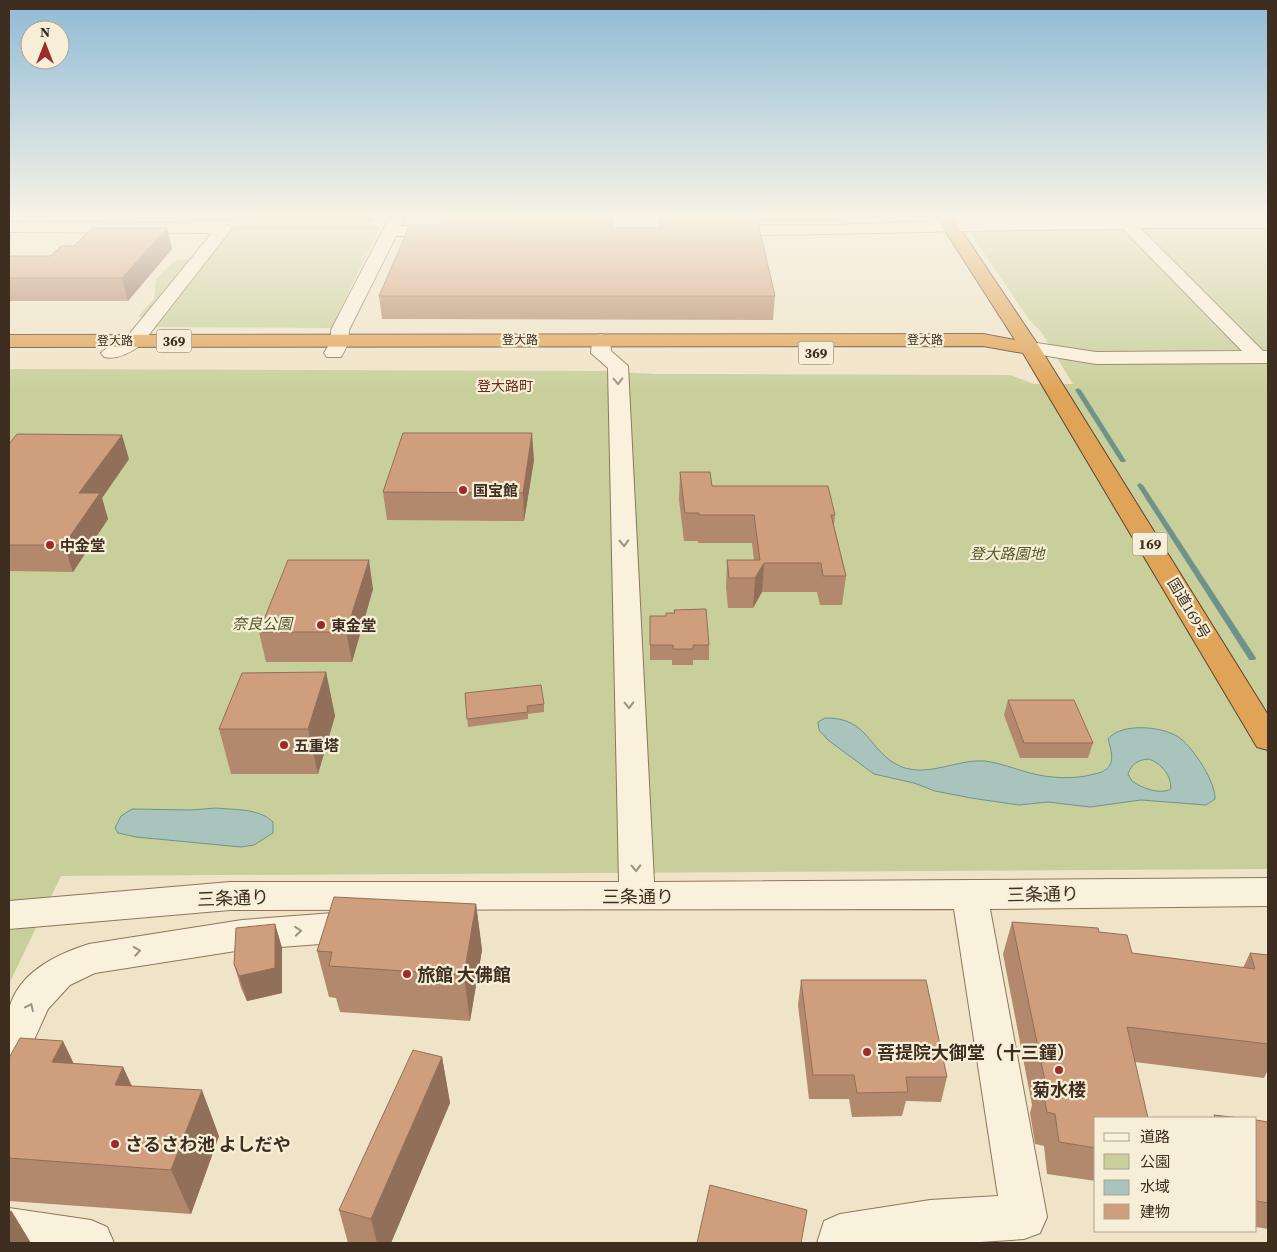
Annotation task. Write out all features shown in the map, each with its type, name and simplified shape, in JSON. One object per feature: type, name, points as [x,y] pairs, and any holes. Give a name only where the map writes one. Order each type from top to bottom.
[{"type":"highway","name":"国道169号","points":[[983,276],[1030,348],[1268,740]]},
{"type":"highway","name":"登大路","points":[[9,341],[134,341],[337,347]]},
{"type":"highway","name":"登大路","points":[[9,353],[111,353],[337,347],[601,347],[990,352],[1030,348]]},
{"type":"street","points":[[111,353],[125,348],[134,341],[185,276]]},
{"type":"street","points":[[337,347],[340,330],[367,276]]},
{"type":"street","points":[[1181,276],[1263,357]]},
{"type":"street","points":[[601,347],[618,366],[637,896]]},
{"type":"street","name":"登大路","points":[[1030,348],[1096,358],[1263,357]]},
{"type":"street","name":"三条通り","points":[[9,915],[230,896],[470,897],[1268,892]]},
{"type":"street","points":[[840,1243],[840,1237],[930,1223],[1024,1217],[970,895]]},
{"type":"street","points":[[9,1051],[34,998],[57,974],[89,959],[242,935],[428,920],[456,912],[470,897]]},
{"type":"street","points":[[9,1231],[90,1243]]},
{"type":"green space","points":[[159,276],[356,276],[331,328],[153,327],[161,316],[138,317],[154,299],[156,279]]},
{"type":"green space","name":"奈良公園","points":[[1000,276],[1268,276],[1268,869],[61,876],[9,984],[9,369],[602,371],[655,374],[1010,375],[1034,384],[1073,384],[1042,333],[1028,318]]},
{"type":"water","points":[[825,718],[840,719],[851,723],[860,729],[891,761],[912,770],[933,769],[964,762],[985,761],[1037,775],[1062,778],[1086,776],[1107,769],[1112,759],[1108,739],[1114,734],[1133,728],[1155,729],[1174,735],[1192,750],[1212,784],[1215,799],[1206,805],[1141,800],[1090,807],[1048,802],[1019,805],[971,798],[935,791],[914,783],[874,774],[828,740],[819,730],[818,722]],"holes":[[[1145,759],[1154,761],[1162,767],[1167,775],[1171,789],[1166,791],[1151,790],[1132,781],[1128,774],[1134,765]]]},
{"type":"water","points":[[216,808],[261,814],[273,822],[273,833],[254,845],[241,847],[136,837],[118,833],[115,828],[121,816],[132,809],[191,810]]},
{"type":"building","points":[[9,276],[123,276],[122,278],[9,278]]},
{"type":"building","points":[[388,276],[770,276],[775,296],[379,296]]},
{"type":"building","points":[[403,433],[532,433],[523,493],[383,492]]},
{"type":"building","points":[[17,434],[122,435],[79,493],[100,493],[64,545],[9,545],[9,444]]},
{"type":"building","points":[[680,472],[710,472],[712,486],[828,486],[835,515],[831,515],[846,576],[823,576],[821,563],[764,563],[755,578],[729,578],[727,560],[760,560],[754,515],[699,515],[699,513],[685,513]]},
{"type":"building","points":[[288,560],[369,560],[346,632],[259,632]]},
{"type":"building","points":[[706,609],[709,645],[693,645],[693,649],[673,649],[673,645],[650,645],[650,616],[666,616],[666,613],[675,613],[674,610]]},
{"type":"building","points":[[326,672],[308,729],[219,729],[242,673]]},
{"type":"building","points":[[541,685],[544,704],[527,706],[528,712],[467,719],[465,693]]},
{"type":"building","points":[[1008,700],[1074,700],[1093,743],[1024,743]]},
{"type":"building","points":[[334,897],[476,904],[464,975],[329,966],[332,952],[317,951]]},
{"type":"building","name":"菊水楼","points":[[1012,922],[1098,928],[1099,932],[1127,935],[1132,953],[1255,969],[1250,953],[1268,955],[1268,1044],[1127,1027],[1148,1117],[1094,1117],[1094,1148],[1059,1142],[1055,1114],[1047,1112],[1041,1081],[1045,1081]]},
{"type":"building","points":[[275,924],[275,968],[239,976],[234,964],[236,928]]},
{"type":"building","name":"菩提院大御堂（十三鐘）","points":[[801,980],[926,980],[947,1077],[906,1077],[908,1092],[857,1093],[854,1075],[813,1075]]},
{"type":"building","points":[[20,1038],[63,1041],[52,1062],[123,1067],[115,1085],[202,1090],[171,1170],[9,1158],[9,1058]]},
{"type":"building","points":[[413,1050],[442,1057],[371,1219],[339,1210]]},
{"type":"building","points":[[1214,1115],[1231,1117],[1215,1117]]},
{"type":"building","points":[[1257,1120],[1268,1122],[1268,1203],[1257,1201]]},
{"type":"building","points":[[710,1185],[807,1210],[801,1243],[697,1243]]},
{"type":"waterway","points":[[1078,390],[1123,461]]},
{"type":"waterway","points":[[1140,485],[1252,658]]},
{"type":"place","name":"国宝館","points":[[463,490]]},
{"type":"place","name":"中金堂","points":[[50,545]]},
{"type":"place","name":"東金堂","points":[[321,625]]},
{"type":"place","name":"五重塔","points":[[284,745]]},
{"type":"place","name":"旅館 大佛館","points":[[407,974]]},
{"type":"place","name":"菩提院大御堂（十三鐘）","points":[[867,1052]]},
{"type":"place","name":"菊水楼","points":[[1059,1070]]},
{"type":"place","name":"さるさわ池 よしだや","points":[[115,1144]]},
{"type":"district","name":"登大路町","points":[[505,386]]},
{"type":"park label","name":"登大路園地","points":[[1007,553]]}]
